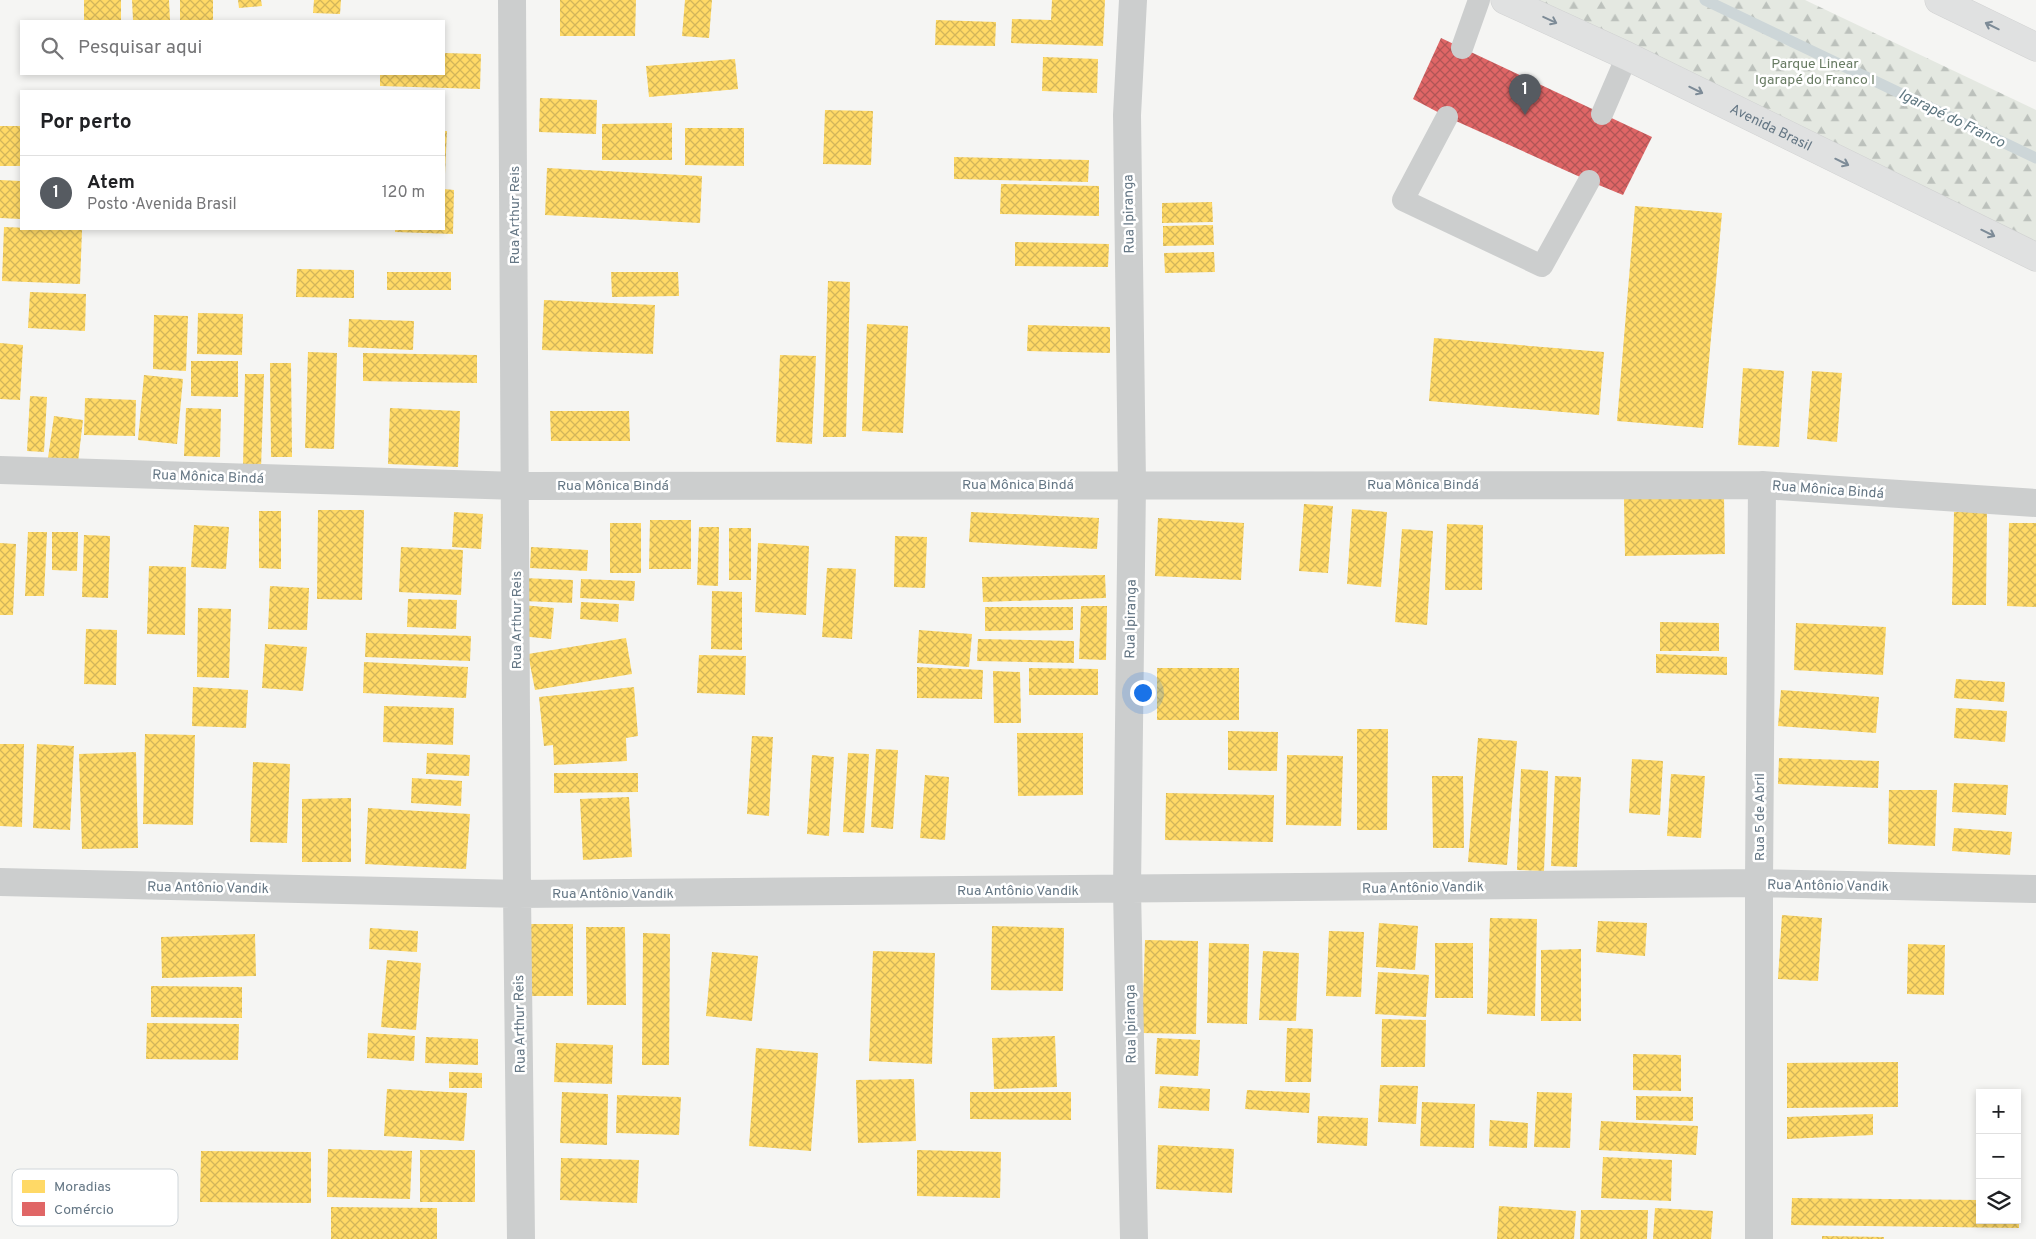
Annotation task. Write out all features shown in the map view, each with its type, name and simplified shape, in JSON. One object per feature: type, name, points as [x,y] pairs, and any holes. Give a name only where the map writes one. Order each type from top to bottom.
[{"type":"highway","name":"Avenida Brasil","points":[[1505,0],[1628,56],[2036,257]]},
{"type":"highway","points":[[1939,0],[2036,47]]},
{"type":"street","name":"Rua Arthur Reis","points":[[512,0],[517,894],[522,1239]]},
{"type":"street","name":"Rua Ipiranga","points":[[1133,0],[1127,115],[1132,484],[1127,890],[1134,1239]]},
{"type":"street","name":"Rua Mônica Bindá","points":[[0,470],[516,486],[1132,484],[1762,485],[2036,503]]},
{"type":"street","name":"Rua 5 de Abril","points":[[1759,1239],[1762,485]]},
{"type":"street","name":"Rua Antônio Vandik","points":[[0,882],[517,894],[1759,883],[2036,889]]},
{"type":"lane","points":[[1462,48],[1479,0]]},
{"type":"lane","points":[[1602,114],[1628,56]]},
{"type":"lane","points":[[1447,117],[1403,200],[1542,266],[1589,181]]},
{"type":"green space","name":"Parque Linear Igarapé do Franco I","points":[[1533,0],[1805,0],[2036,110],[2036,243]]},
{"type":"building: Moradias","points":[[84,0],[121,0],[121,20],[84,20]]},
{"type":"building: Moradias","points":[[132,0],[169,0],[170,20],[133,20]]},
{"type":"building: Moradias","points":[[180,0],[213,0],[213,20],[180,20]]},
{"type":"building: Moradias","points":[[238,0],[261,0],[262,6],[239,8]]},
{"type":"building: Moradias","points":[[314,0],[341,0],[340,14],[313,13]]},
{"type":"building: Moradias","points":[[560,0],[636,0],[635,36],[560,36]]},
{"type":"building: Moradias","points":[[685,0],[712,0],[709,38],[682,36]]},
{"type":"building: Moradias","points":[[1052,0],[1105,0],[1103,46],[1011,43],[1012,19],[1051,20]]},
{"type":"building: Moradias","points":[[936,20],[996,22],[995,46],[935,45]]},
{"type":"building: Moradias","points":[[445,53],[481,54],[480,89],[380,86],[380,75],[445,75]]},
{"type":"building: Moradias","points":[[1043,57],[1098,59],[1097,93],[1042,91]]},
{"type":"building: Moradias","points":[[735,59],[738,89],[649,97],[646,66]]},
{"type":"building: Moradias","points":[[540,98],[597,100],[596,134],[539,132]]},
{"type":"building: Moradias","points":[[825,110],[873,111],[871,165],[823,164]]},
{"type":"building: Moradias","points":[[672,123],[672,160],[602,160],[602,124]]},
{"type":"building: Moradias","points":[[0,126],[20,126],[20,166],[0,166]]},
{"type":"building: Moradias","points":[[685,128],[744,128],[744,166],[685,165]]},
{"type":"building: Moradias","points":[[445,131],[447,131],[445,174]]},
{"type":"building: Moradias","points":[[954,157],[1089,160],[1088,182],[954,179]]},
{"type":"building: Moradias","points":[[547,168],[702,176],[700,223],[545,215]]},
{"type":"building: Moradias","points":[[0,180],[20,181],[20,219],[0,218]]},
{"type":"building: Moradias","points":[[1001,184],[1099,186],[1099,216],[1000,214]]},
{"type":"building: Moradias","points":[[445,189],[454,190],[453,234],[395,232],[395,230],[445,230]]},
{"type":"building: Moradias","points":[[1212,202],[1213,222],[1162,223],[1162,203]]},
{"type":"building: Moradias","points":[[1635,206],[1722,213],[1703,428],[1617,421]]},
{"type":"building: Moradias","points":[[1213,225],[1214,245],[1163,246],[1163,226]]},
{"type":"building: Moradias","points":[[4,227],[20,228],[20,230],[82,230],[80,284],[2,281]]},
{"type":"building: Moradias","points":[[1015,242],[1109,244],[1108,267],[1015,266]]},
{"type":"building: Moradias","points":[[1214,252],[1215,272],[1165,273],[1164,253]]},
{"type":"building: Moradias","points":[[297,269],[354,270],[354,298],[296,297]]},
{"type":"building: Moradias","points":[[387,272],[451,272],[451,290],[387,290]]},
{"type":"building: Moradias","points":[[611,272],[678,272],[679,296],[612,297]]},
{"type":"building: Moradias","points":[[828,281],[850,282],[846,437],[823,437]]},
{"type":"building: Moradias","points":[[30,292],[86,294],[85,331],[28,328]]},
{"type":"building: Moradias","points":[[544,300],[655,305],[653,354],[542,350]]},
{"type":"building: Moradias","points":[[198,313],[243,314],[242,355],[197,354]]},
{"type":"building: Moradias","points":[[154,315],[188,316],[186,371],[153,369]]},
{"type":"building: Moradias","points":[[349,319],[414,321],[413,350],[348,347]]},
{"type":"building: Moradias","points":[[867,324],[908,326],[903,433],[862,431]]},
{"type":"building: Moradias","points":[[1028,325],[1110,327],[1110,353],[1027,351]]},
{"type":"building: Moradias","points":[[1434,338],[1604,352],[1599,415],[1429,401]]},
{"type":"building: Moradias","points":[[0,343],[23,345],[20,400],[0,399]]},
{"type":"building: Moradias","points":[[308,352],[337,353],[334,449],[305,448]]},
{"type":"building: Moradias","points":[[363,353],[477,355],[477,383],[363,381]]},
{"type":"building: Moradias","points":[[780,355],[816,356],[812,444],[776,442]]},
{"type":"building: Moradias","points":[[191,361],[238,361],[238,397],[191,396]]},
{"type":"building: Moradias","points":[[270,363],[291,363],[292,457],[271,457]]},
{"type":"building: Moradias","points":[[1743,368],[1784,371],[1779,447],[1738,445]]},
{"type":"building: Moradias","points":[[1812,371],[1842,373],[1837,442],[1807,439]]},
{"type":"building: Moradias","points":[[245,374],[264,374],[261,469],[243,468]]},
{"type":"building: Moradias","points":[[144,375],[183,379],[177,444],[138,440]]},
{"type":"building: Moradias","points":[[30,396],[47,397],[44,452],[27,451]]},
{"type":"building: Moradias","points":[[85,398],[136,400],[135,436],[84,435]]},
{"type":"building: Moradias","points":[[186,408],[221,409],[220,457],[184,456]]},
{"type":"building: Moradias","points":[[390,408],[460,411],[458,467],[388,464]]},
{"type":"building: Moradias","points":[[550,411],[629,411],[630,441],[551,441]]},
{"type":"building: Moradias","points":[[54,416],[83,420],[78,462],[48,458]]},
{"type":"building: Moradias","points":[[1724,496],[1725,554],[1625,556],[1624,498]]},
{"type":"building: Moradias","points":[[1304,504],[1333,506],[1328,573],[1299,571]]},
{"type":"building: Moradias","points":[[1352,509],[1387,512],[1381,587],[1347,584]]},
{"type":"building: Moradias","points":[[318,510],[364,510],[362,600],[317,599]]},
{"type":"building: Moradias","points":[[259,511],[281,511],[281,569],[259,568]]},
{"type":"building: Moradias","points":[[454,512],[483,514],[481,549],[452,547]]},
{"type":"building: Moradias","points":[[971,512],[1099,518],[1097,549],[969,542]]},
{"type":"building: Moradias","points":[[1954,512],[1987,512],[1986,605],[1952,605]]},
{"type":"building: Moradias","points":[[1158,518],[1244,523],[1241,580],[1155,576]]},
{"type":"building: Moradias","points":[[650,520],[691,520],[691,569],[649,569]]},
{"type":"building: Moradias","points":[[610,523],[641,523],[641,573],[610,573]]},
{"type":"building: Moradias","points":[[2009,523],[2036,523],[2036,607],[2007,606]]},
{"type":"building: Moradias","points":[[1447,524],[1483,525],[1482,590],[1445,590]]},
{"type":"building: Moradias","points":[[194,525],[229,527],[226,569],[191,567]]},
{"type":"building: Moradias","points":[[699,527],[719,527],[718,586],[697,585]]},
{"type":"building: Moradias","points":[[729,528],[751,528],[751,580],[729,580]]},
{"type":"building: Moradias","points":[[1402,529],[1433,531],[1427,625],[1395,622]]},
{"type":"building: Moradias","points":[[28,532],[47,532],[44,596],[25,596]]},
{"type":"building: Moradias","points":[[52,532],[78,532],[77,571],[52,570]]},
{"type":"building: Moradias","points":[[84,535],[110,536],[108,598],[82,597]]},
{"type":"building: Moradias","points":[[895,536],[927,537],[925,588],[894,587]]},
{"type":"building: Moradias","points":[[0,543],[16,544],[13,615],[0,615]]},
{"type":"building: Moradias","points":[[758,543],[809,546],[806,615],[755,612]]},
{"type":"building: Moradias","points":[[401,547],[463,550],[461,595],[399,592]]},
{"type":"building: Moradias","points":[[531,547],[588,550],[587,571],[530,568]]},
{"type":"building: Moradias","points":[[149,566],[186,567],[185,635],[147,634]]},
{"type":"building: Moradias","points":[[827,568],[856,569],[852,639],[822,637]]},
{"type":"building: Moradias","points":[[1105,575],[1106,598],[983,602],[982,577]]},
{"type":"building: Moradias","points":[[523,578],[573,580],[572,603],[523,601]]},
{"type":"building: Moradias","points":[[581,579],[635,581],[634,601],[580,598]]},
{"type":"building: Moradias","points":[[270,586],[309,588],[307,630],[268,629]]},
{"type":"building: Moradias","points":[[712,591],[742,592],[742,650],[711,649]]},
{"type":"building: Moradias","points":[[408,599],[457,600],[456,629],[407,627]]},
{"type":"building: Moradias","points":[[581,602],[619,604],[618,622],[580,619]]},
{"type":"building: Moradias","points":[[523,605],[554,608],[551,639],[520,636]]},
{"type":"building: Moradias","points":[[1081,606],[1107,606],[1106,660],[1079,659]]},
{"type":"building: Moradias","points":[[985,607],[1073,607],[1073,630],[985,631]]},
{"type":"building: Moradias","points":[[198,608],[231,609],[229,678],[197,677]]},
{"type":"building: Moradias","points":[[1660,622],[1719,623],[1719,651],[1660,651]]},
{"type":"building: Moradias","points":[[1796,623],[1886,627],[1883,675],[1794,670]]},
{"type":"building: Moradias","points":[[86,629],[117,630],[116,685],[84,684]]},
{"type":"building: Moradias","points":[[919,630],[972,634],[969,667],[917,663]]},
{"type":"building: Moradias","points":[[366,633],[471,636],[470,661],[365,657]]},
{"type":"building: Moradias","points":[[626,638],[632,674],[535,690],[528,654]]},
{"type":"building: Moradias","points":[[978,639],[1074,641],[1074,663],[977,661]]},
{"type":"building: Moradias","points":[[265,644],[307,647],[303,691],[262,688]]},
{"type":"building: Moradias","points":[[1656,654],[1727,657],[1727,675],[1656,673]]},
{"type":"building: Moradias","points":[[699,655],[746,656],[745,695],[697,693]]},
{"type":"building: Moradias","points":[[364,662],[468,667],[466,698],[363,693]]},
{"type":"building: Moradias","points":[[917,667],[983,670],[982,699],[917,698]]},
{"type":"building: Moradias","points":[[1029,668],[1098,669],[1098,695],[1029,695]]},
{"type":"building: Moradias","points":[[1157,668],[1239,668],[1239,720],[1157,720]]},
{"type":"building: Moradias","points":[[993,671],[1020,672],[1021,723],[994,723]]},
{"type":"building: Moradias","points":[[1956,679],[2005,682],[2004,702],[1954,698]]},
{"type":"building: Moradias","points":[[193,687],[248,690],[246,728],[192,726]]},
{"type":"building: Moradias","points":[[634,687],[638,736],[626,738],[627,761],[554,765],[553,745],[544,746],[539,697]]},
{"type":"building: Moradias","points":[[1781,690],[1879,697],[1876,733],[1778,726]]},
{"type":"building: Moradias","points":[[384,706],[454,708],[453,745],[383,742]]},
{"type":"building: Moradias","points":[[1956,708],[2007,711],[2005,742],[1954,738]]},
{"type":"building: Moradias","points":[[1357,729],[1388,729],[1387,830],[1357,830]]},
{"type":"building: Moradias","points":[[1228,731],[1278,732],[1277,771],[1228,770]]},
{"type":"building: Moradias","points":[[1017,733],[1083,733],[1083,795],[1018,796]]},
{"type":"building: Moradias","points":[[145,734],[195,735],[193,825],[143,824]]},
{"type":"building: Moradias","points":[[752,736],[773,737],[769,816],[747,814]]},
{"type":"building: Moradias","points":[[1478,738],[1517,741],[1507,865],[1468,862]]},
{"type":"building: Moradias","points":[[0,744],[24,744],[22,827],[0,826]]},
{"type":"building: Moradias","points":[[37,744],[74,746],[70,830],[33,828]]},
{"type":"building: Moradias","points":[[876,749],[898,750],[893,829],[871,827]]},
{"type":"building: Moradias","points":[[136,752],[138,848],[82,849],[79,754]]},
{"type":"building: Moradias","points":[[427,753],[470,755],[469,776],[426,774]]},
{"type":"building: Moradias","points":[[848,753],[869,754],[864,833],[843,832]]},
{"type":"building: Moradias","points":[[812,755],[834,757],[829,836],[807,834]]},
{"type":"building: Moradias","points":[[1287,755],[1343,756],[1341,826],[1286,825]]},
{"type":"building: Moradias","points":[[1779,758],[1879,761],[1878,788],[1778,784]]},
{"type":"building: Moradias","points":[[1632,759],[1663,761],[1660,815],[1629,813]]},
{"type":"building: Moradias","points":[[253,762],[290,764],[287,843],[250,842]]},
{"type":"building: Moradias","points":[[1521,769],[1548,771],[1544,871],[1517,870]]},
{"type":"building: Moradias","points":[[554,773],[638,773],[638,792],[554,793]]},
{"type":"building: Moradias","points":[[1671,774],[1705,776],[1701,838],[1667,836]]},
{"type":"building: Moradias","points":[[925,775],[949,777],[945,840],[920,838]]},
{"type":"building: Moradias","points":[[1432,776],[1463,776],[1464,848],[1433,848]]},
{"type":"building: Moradias","points":[[1555,776],[1581,777],[1577,867],[1551,866]]},
{"type":"building: Moradias","points":[[412,778],[462,781],[461,806],[411,803]]},
{"type":"building: Moradias","points":[[1954,783],[2008,785],[2006,815],[1952,812]]},
{"type":"building: Moradias","points":[[1889,790],[1937,790],[1935,846],[1888,844]]},
{"type":"building: Moradias","points":[[1166,793],[1274,795],[1273,842],[1165,840]]},
{"type":"building: Moradias","points":[[629,797],[632,857],[583,860],[580,799]]},
{"type":"building: Moradias","points":[[351,798],[351,862],[302,862],[302,799]]},
{"type":"building: Moradias","points":[[368,808],[470,814],[466,869],[365,864]]},
{"type":"building: Moradias","points":[[1954,828],[2012,832],[2010,855],[1952,851]]},
{"type":"building: Moradias","points":[[1782,915],[1822,918],[1818,981],[1778,979]]},
{"type":"building: Moradias","points":[[1490,918],[1537,919],[1535,1016],[1487,1014]]},
{"type":"building: Moradias","points":[[1598,921],[1647,923],[1645,956],[1596,952]]},
{"type":"building: Moradias","points":[[1379,923],[1418,926],[1415,970],[1376,967]]},
{"type":"building: Moradias","points":[[528,924],[573,924],[573,996],[529,996]]},
{"type":"building: Moradias","points":[[992,926],[1064,928],[1063,991],[991,990]]},
{"type":"building: Moradias","points":[[586,927],[625,927],[626,1005],[587,1005]]},
{"type":"building: Moradias","points":[[370,928],[418,931],[417,952],[369,949]]},
{"type":"building: Moradias","points":[[1329,931],[1364,932],[1361,997],[1326,996]]},
{"type":"building: Moradias","points":[[643,933],[670,934],[669,1065],[642,1065]]},
{"type":"building: Moradias","points":[[255,934],[256,976],[162,978],[161,937]]},
{"type":"building: Moradias","points":[[1145,940],[1198,941],[1196,1034],[1142,1033]]},
{"type":"building: Moradias","points":[[1209,943],[1249,944],[1247,1024],[1207,1023]]},
{"type":"building: Moradias","points":[[1435,943],[1473,943],[1473,998],[1435,998]]},
{"type":"building: Moradias","points":[[1908,944],[1945,945],[1944,995],[1907,994]]},
{"type":"building: Moradias","points":[[1581,949],[1581,1021],[1541,1021],[1541,950]]},
{"type":"building: Moradias","points":[[873,951],[935,953],[932,1064],[869,1061]]},
{"type":"building: Moradias","points":[[1263,951],[1299,953],[1296,1021],[1259,1020]]},
{"type":"building: Moradias","points":[[712,952],[758,956],[752,1021],[706,1016]]},
{"type":"building: Moradias","points":[[387,960],[421,963],[416,1030],[381,1027]]},
{"type":"building: Moradias","points":[[1378,972],[1429,975],[1426,1017],[1375,1014]]},
{"type":"building: Moradias","points":[[151,986],[242,987],[242,1018],[151,1017]]},
{"type":"building: Moradias","points":[[1382,1019],[1426,1020],[1425,1067],[1381,1067]]},
{"type":"building: Moradias","points":[[147,1023],[239,1024],[238,1060],[146,1059]]},
{"type":"building: Moradias","points":[[1287,1028],[1313,1029],[1311,1082],[1285,1082]]},
{"type":"building: Moradias","points":[[368,1033],[415,1036],[414,1061],[367,1058]]},
{"type":"building: Moradias","points":[[1055,1036],[1057,1087],[994,1089],[992,1038]]},
{"type":"building: Moradias","points":[[426,1037],[478,1039],[478,1065],[425,1063]]},
{"type":"building: Moradias","points":[[1157,1038],[1200,1040],[1198,1076],[1155,1074]]},
{"type":"building: Moradias","points":[[556,1043],[613,1045],[612,1084],[554,1082]]},
{"type":"building: Moradias","points":[[756,1048],[818,1053],[811,1151],[749,1146]]},
{"type":"building: Moradias","points":[[1633,1054],[1681,1055],[1681,1091],[1633,1090]]},
{"type":"building: Moradias","points":[[1898,1062],[1898,1107],[1787,1108],[1787,1063]]},
{"type":"building: Moradias","points":[[449,1072],[482,1073],[482,1088],[449,1088]]},
{"type":"building: Moradias","points":[[914,1079],[916,1141],[858,1143],[856,1080]]},
{"type":"building: Moradias","points":[[1380,1085],[1418,1086],[1416,1124],[1378,1122]]},
{"type":"building: Moradias","points":[[1160,1086],[1210,1089],[1209,1111],[1158,1108]]},
{"type":"building: Moradias","points":[[387,1089],[467,1093],[464,1141],[384,1136]]},
{"type":"building: Moradias","points":[[1247,1090],[1310,1093],[1309,1113],[1245,1109]]},
{"type":"building: Moradias","points":[[562,1092],[608,1094],[607,1145],[560,1143]]},
{"type":"building: Moradias","points":[[970,1092],[1071,1092],[1071,1120],[970,1119]]},
{"type":"building: Moradias","points":[[1537,1092],[1572,1093],[1570,1148],[1534,1147]]},
{"type":"building: Moradias","points":[[617,1095],[681,1097],[679,1135],[616,1133]]},
{"type":"building: Moradias","points":[[1636,1096],[1693,1097],[1693,1121],[1636,1120]]},
{"type":"building: Moradias","points":[[1422,1102],[1475,1104],[1474,1148],[1420,1146]]},
{"type":"building: Moradias","points":[[1873,1114],[1873,1135],[1787,1139],[1787,1117]]},
{"type":"building: Moradias","points":[[1318,1116],[1368,1118],[1367,1146],[1317,1143]]},
{"type":"building: Moradias","points":[[1490,1120],[1528,1123],[1527,1148],[1489,1146]]},
{"type":"building: Moradias","points":[[1601,1121],[1698,1126],[1696,1155],[1599,1150]]},
{"type":"building: Moradias","points":[[1158,1145],[1234,1149],[1232,1193],[1156,1189]]},
{"type":"building: Moradias","points":[[328,1149],[412,1151],[410,1199],[327,1197]]},
{"type":"building: Moradias","points":[[420,1150],[475,1150],[475,1202],[420,1202]]},
{"type":"building: Moradias","points":[[917,1150],[1001,1152],[1000,1198],[917,1196]]},
{"type":"building: Moradias","points":[[201,1151],[311,1152],[311,1203],[200,1202]]},
{"type":"building: Moradias","points":[[1603,1157],[1672,1160],[1671,1201],[1601,1198]]},
{"type":"building: Moradias","points":[[561,1158],[639,1160],[637,1203],[560,1200]]},
{"type":"building: Moradias","points":[[1792,1198],[1976,1200],[1976,1224],[2019,1224],[2019,1228],[1791,1225]]},
{"type":"building: Moradias","points":[[1499,1206],[1576,1211],[1574,1239],[1497,1239]]},
{"type":"building: Moradias","points":[[331,1207],[437,1208],[437,1239],[331,1239]]},
{"type":"building: Moradias","points":[[1655,1208],[1713,1211],[1711,1239],[1653,1239]]},
{"type":"building: Moradias","points":[[1581,1210],[1648,1210],[1647,1239],[1580,1239]]},
{"type":"building: Moradias","points":[[1822,1236],[1884,1237],[1884,1239],[1822,1239]]},
{"type":"building: Comércio","points":[[1441,38],[1652,137],[1623,195],[1447,117],[1413,99]]},
{"type":"waterway","name":"Igarapé do Franco","points":[[1705,0],[2036,158]]},
{"type":"place","name":"Atem","points":[[1525,115]]}]
